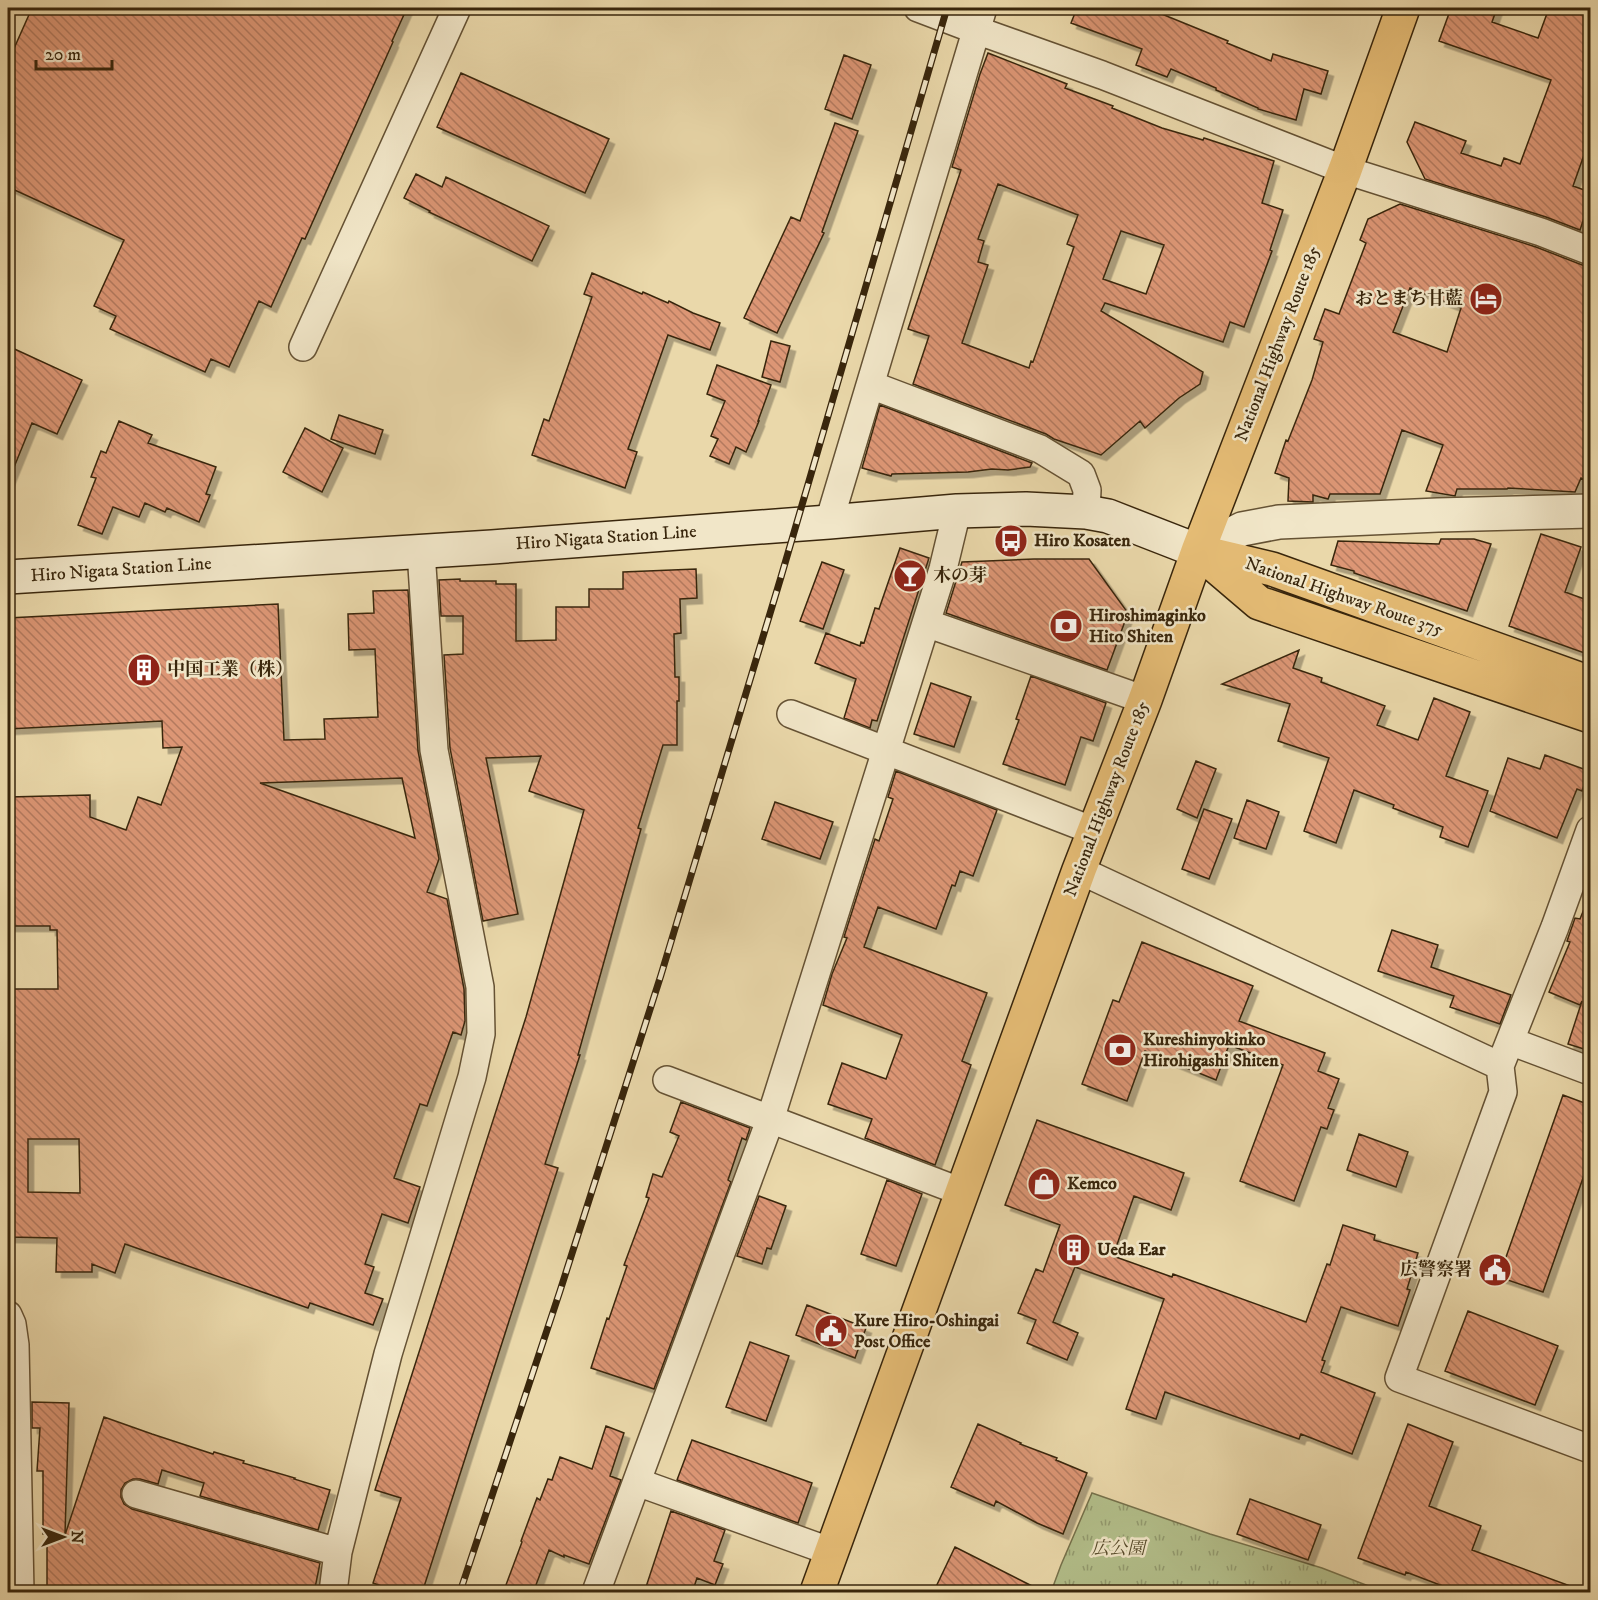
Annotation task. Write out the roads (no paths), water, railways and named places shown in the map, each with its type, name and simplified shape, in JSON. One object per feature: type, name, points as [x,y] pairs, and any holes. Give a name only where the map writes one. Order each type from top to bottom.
[{"type":"highway","name":"National Highway Route 185","points":[[817,1593],[1079,870],[1145,700],[1198,551],[1345,170],[1403,8]]},
{"type":"highway","name":"National Highway Route 375","points":[[1198,551],[1272,569],[1590,683]]},
{"type":"highway","name":"National Highway Route 375","points":[[1198,551],[1259,603],[1590,716]]},
{"type":"main road","name":"Hiro Nigata Station Line","points":[[8,577],[421,551],[957,511],[1026,509],[1086,512],[1108,516],[1198,551]]},
{"type":"main road","points":[[1198,551],[1242,529],[1279,522],[1590,511]]},
{"type":"street","points":[[303,347],[457,8]]},
{"type":"street","points":[[918,8],[980,19],[1102,75],[1345,170],[1541,232],[1590,251]]},
{"type":"street","points":[[829,522],[980,19]]},
{"type":"street","points":[[871,385],[1040,448],[1081,474],[1087,490],[1086,512]]},
{"type":"street","points":[[596,1593],[770,1120],[943,569],[957,511]]},
{"type":"street","points":[[333,1593],[338,1552],[388,1354],[472,1077],[481,1034],[480,987],[434,750],[421,551]]},
{"type":"street","points":[[926,623],[1145,700]]},
{"type":"street","points":[[791,714],[1094,831]]},
{"type":"street","points":[[1590,830],[1555,927],[1500,1066],[1503,1092],[1399,1378],[1590,1449]]},
{"type":"street","points":[[1079,870],[1500,1066]]},
{"type":"street","points":[[1510,1041],[1590,1071]]},
{"type":"street","points":[[667,1080],[962,1192]]},
{"type":"street","points":[[8,1315],[12,1324],[15,1345],[20,1593]]},
{"type":"street","points":[[637,1482],[832,1552]]},
{"type":"street","points":[[136,1494],[338,1552]]},
{"type":"railway","points":[[460,1592],[560,1291],[661,975],[781,577],[947,8]]},
{"type":"place","name":"おとまち甘藍","points":[[1486,299]]},
{"type":"place","name":"Hiro Kosaten","points":[[1011,541]]},
{"type":"place","name":"木の芽","points":[[910,576]]},
{"type":"place","name":"Hiroshimaginko Hito Shiten","points":[[1066,626]]},
{"type":"place","name":"中国工業（株）","points":[[144,670]]},
{"type":"place","name":"Kureshinyokinko Hirohigashi Shiten","points":[[1120,1050]]},
{"type":"place","name":"Kemco","points":[[1044,1184]]},
{"type":"place","name":"Ueda Ear","points":[[1074,1250]]},
{"type":"place","name":"広警察署","points":[[1495,1270]]},
{"type":"place","name":"Kure Hiro-Oshingai Post Office","points":[[831,1331]]},
{"type":"park label","name":"広公園","points":[[1118,1549]]}]
